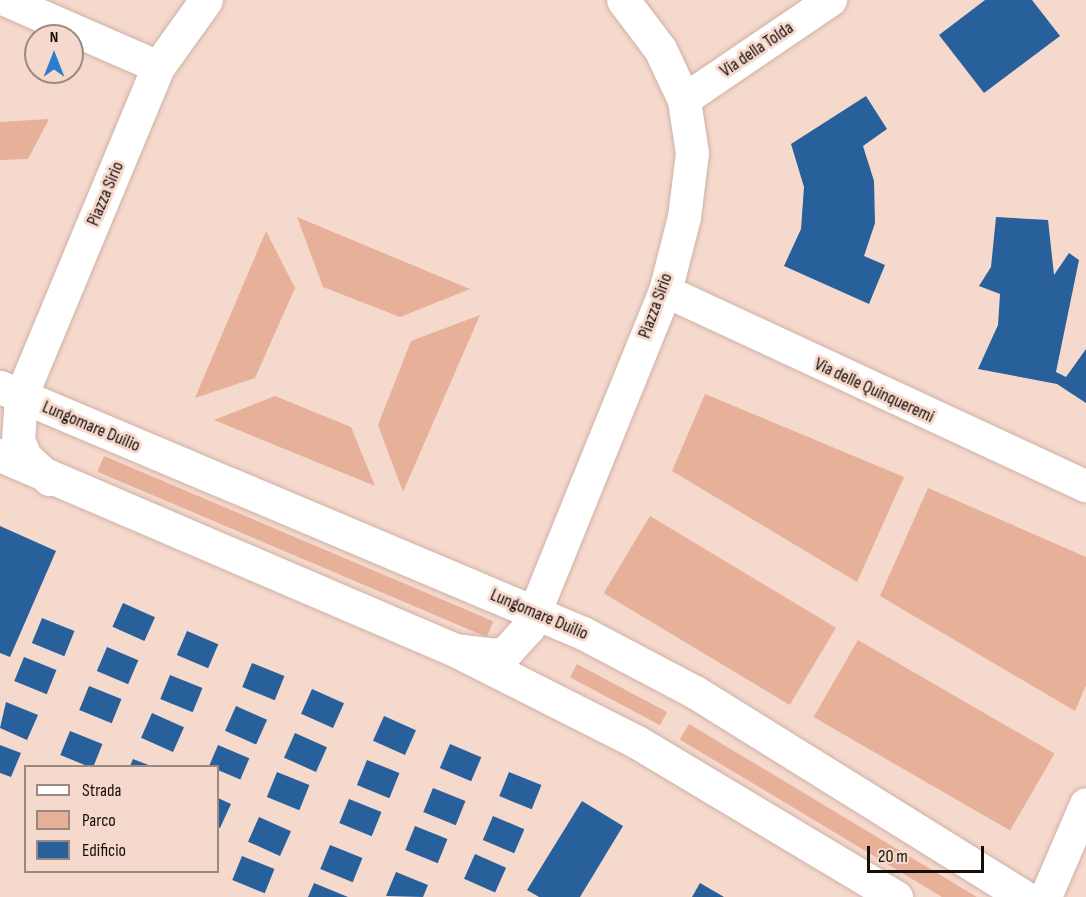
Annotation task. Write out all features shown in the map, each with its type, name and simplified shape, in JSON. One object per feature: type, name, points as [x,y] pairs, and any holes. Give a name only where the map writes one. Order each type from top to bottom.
[{"type":"main road","name":"Piazza Sirio","points":[[49,479],[25,457],[18,440],[10,392],[158,67],[206,0]]},
{"type":"main road","name":"Piazza Sirio","points":[[455,650],[481,655],[507,651],[535,613],[664,291],[691,171],[684,100],[660,48],[623,0]]},
{"type":"main road","name":"Lungomare Duilio","points":[[10,392],[535,613],[695,692],[1024,897]]},
{"type":"main road","points":[[0,455],[49,479],[455,650],[637,742],[896,897]]},
{"type":"street","points":[[5,0],[158,67]]},
{"type":"street","name":"Via della Tolda","points":[[684,100],[831,0]]},
{"type":"street","name":"Via delle Quinqueremi","points":[[664,291],[1086,486]]},
{"type":"street","points":[[1046,897],[1086,804]]},
{"type":"green space","points":[[49,119],[28,159],[0,160],[0,122]]},
{"type":"green space","points":[[297,217],[470,289],[400,317],[323,287]]},
{"type":"green space","points":[[266,231],[295,288],[255,378],[195,398]]},
{"type":"green space","points":[[480,315],[403,492],[378,425],[411,341]]},
{"type":"green space","points":[[705,394],[904,477],[857,582],[672,471]]},
{"type":"green space","points":[[275,396],[351,427],[375,486],[214,420]]},
{"type":"green space","points":[[104,456],[493,621],[487,637],[97,472]]},
{"type":"green space","points":[[928,488],[1086,557],[1086,685],[1075,711],[880,596]]},
{"type":"green space","points":[[650,516],[836,628],[790,705],[604,593]]},
{"type":"green space","points":[[858,640],[1055,754],[1010,831],[814,717]]},
{"type":"green space","points":[[577,664],[667,712],[660,725],[570,677]]},
{"type":"green space","points":[[689,724],[977,897],[942,897],[680,739]]},
{"type":"building","points":[[985,0],[1032,0],[1060,36],[984,93],[939,35]]},
{"type":"building","points":[[866,96],[887,129],[863,146],[874,181],[875,223],[864,256],[885,265],[869,304],[784,266],[801,229],[804,187],[791,144]]},
{"type":"building","points":[[996,217],[1048,220],[1054,275],[1069,253],[1079,260],[1056,372],[1066,377],[1086,349],[1086,403],[1057,384],[978,369],[998,325],[1000,294],[979,286],[991,267]]},
{"type":"building","points":[[0,526],[56,551],[10,657],[0,653]]},
{"type":"building","points":[[123,603],[155,617],[144,641],[112,627]]},
{"type":"building","points":[[42,618],[74,631],[64,656],[32,643]]},
{"type":"building","points":[[187,631],[218,644],[208,668],[177,655]]},
{"type":"building","points":[[107,647],[138,660],[128,684],[97,671]]},
{"type":"building","points":[[24,657],[56,670],[47,694],[14,681]]},
{"type":"building","points":[[252,663],[284,676],[275,700],[242,687]]},
{"type":"building","points":[[170,675],[202,688],[193,712],[160,699]]},
{"type":"building","points":[[89,686],[121,699],[112,723],[79,710]]},
{"type":"building","points":[[312,689],[344,703],[333,728],[301,714]]},
{"type":"building","points":[[6,702],[38,715],[27,740],[0,728]]},
{"type":"building","points":[[236,706],[267,720],[256,744],[225,731]]},
{"type":"building","points":[[152,713],[184,727],[173,752],[141,738]]},
{"type":"building","points":[[384,716],[416,730],[405,755],[373,741]]},
{"type":"building","points":[[70,731],[102,744],[94,765],[85,765],[60,755]]},
{"type":"building","points":[[295,733],[327,747],[316,772],[284,758]]},
{"type":"building","points":[[450,744],[481,757],[471,781],[440,768]]},
{"type":"building","points":[[0,745],[21,753],[11,777],[0,773]]},
{"type":"building","points":[[218,745],[249,758],[240,779],[219,770],[219,765],[210,765]]},
{"type":"building","points":[[133,759],[148,765],[130,765]]},
{"type":"building","points":[[367,760],[399,773],[389,798],[357,785]]},
{"type":"building","points":[[277,772],[309,785],[299,810],[267,797]]},
{"type":"building","points":[[509,772],[541,785],[532,809],[499,796]]},
{"type":"building","points":[[433,788],[465,801],[456,825],[423,812]]},
{"type":"building","points":[[219,798],[231,804],[219,828]]},
{"type":"building","points":[[349,799],[381,812],[372,836],[339,823]]},
{"type":"building","points":[[582,801],[623,826],[580,897],[539,897],[527,890]]},
{"type":"building","points":[[493,816],[524,829],[514,853],[483,840]]},
{"type":"building","points":[[259,817],[291,831],[280,856],[248,842]]},
{"type":"building","points":[[415,826],[447,839],[438,863],[405,850]]},
{"type":"building","points":[[330,845],[362,858],[353,882],[320,869]]},
{"type":"building","points":[[475,854],[506,868],[495,892],[464,879]]},
{"type":"building","points":[[242,856],[274,869],[265,893],[232,880]]},
{"type":"building","points":[[396,872],[428,885],[423,897],[386,896]]},
{"type":"building","points":[[314,883],[348,897],[308,897]]},
{"type":"building","points":[[700,883],[724,897],[692,897]]}]
